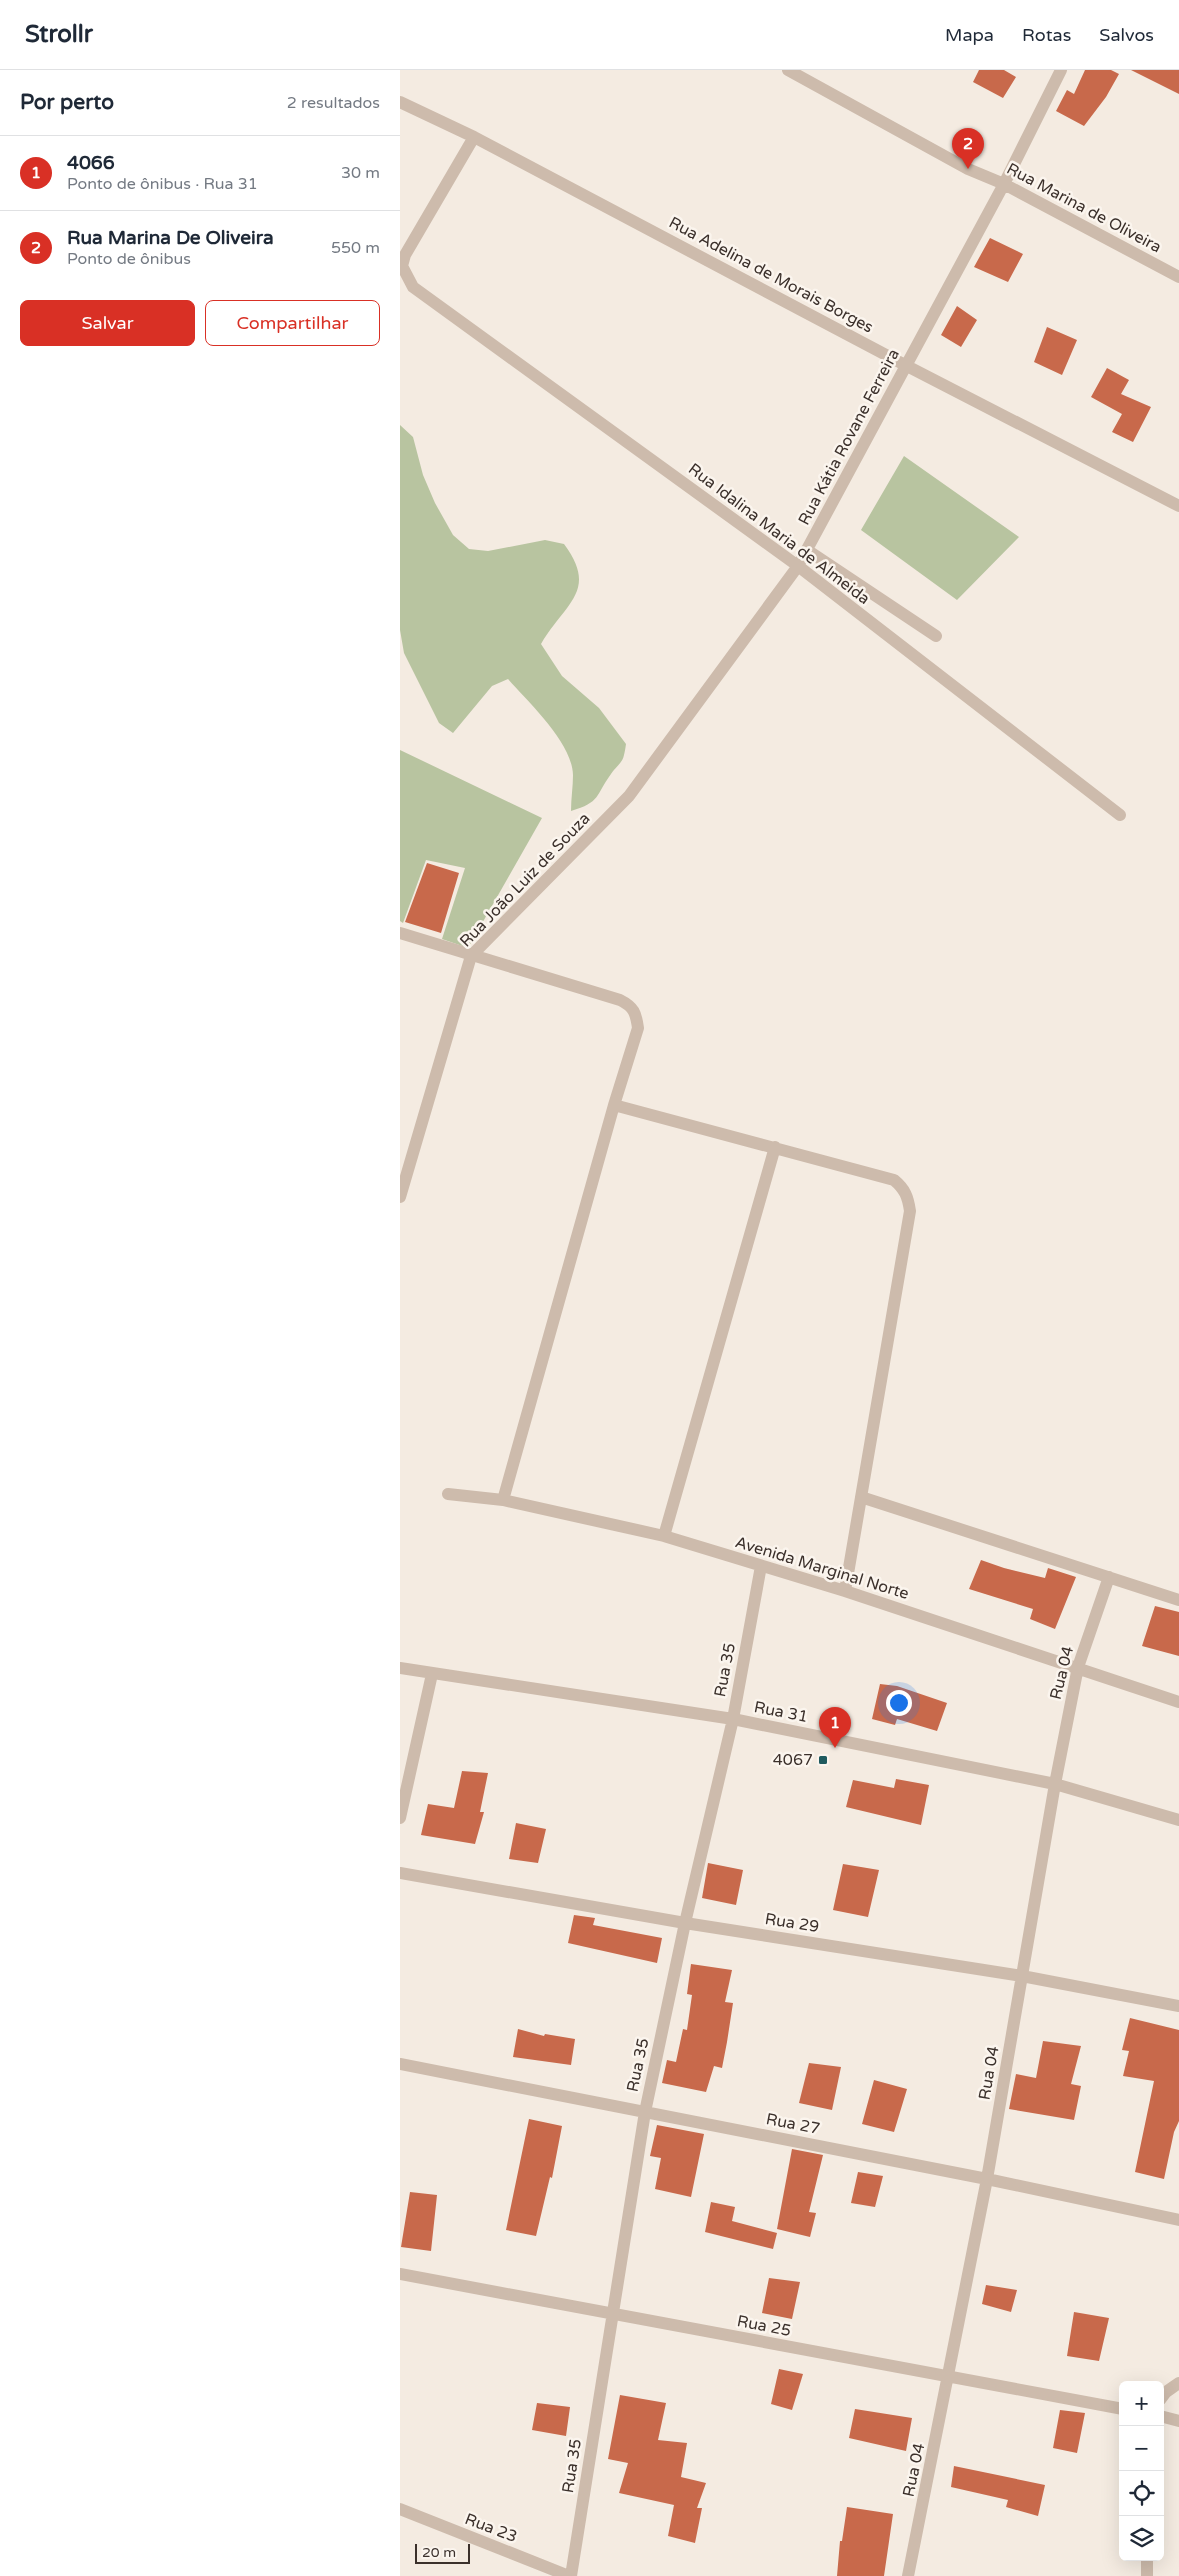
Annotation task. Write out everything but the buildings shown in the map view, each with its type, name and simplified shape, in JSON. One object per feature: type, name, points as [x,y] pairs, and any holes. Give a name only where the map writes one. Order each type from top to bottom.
[{"type":"street","name":"Rua Marina de Oliveira","points":[[788,70],[968,169],[1004,184],[1179,277]]},
{"type":"street","name":"Rua Kátia Rovane Ferreira","points":[[629,796],[798,566],[1004,184],[1060,70]]},
{"type":"street","name":"Rua Adelina de Morais Borges","points":[[400,102],[474,136],[905,365],[1179,506]]},
{"type":"street","name":"Rua Idalina Maria de Almeida","points":[[474,136],[405,255],[402,266],[413,287],[798,566],[1120,815]]},
{"type":"street","points":[[807,550],[936,636]]},
{"type":"street","name":"Rua João Luiz de Souza","points":[[400,1197],[471,956],[629,796]]},
{"type":"street","points":[[400,933],[620,1000],[632,1006],[638,1028],[614,1105],[503,1500]]},
{"type":"street","points":[[614,1105],[894,1180],[903,1187],[908,1197],[910,1212],[845,1591]]},
{"type":"street","points":[[664,1536],[775,1148]]},
{"type":"street","name":"Avenida Marginal Norte","points":[[448,1494],[503,1500],[664,1536],[845,1591],[1179,1702]]},
{"type":"street","points":[[861,1497],[1179,1600]]},
{"type":"street","name":"Rua 35","points":[[570,2576],[645,2112],[685,1923],[733,1719],[761,1566]]},
{"type":"street","name":"Rua 04","points":[[908,2576],[949,2378],[987,2179],[1055,1784],[1078,1668],[1109,1577]]},
{"type":"street","name":"Rua 31","points":[[400,1668],[733,1719],[1055,1784],[1179,1820]]},
{"type":"street","points":[[400,1818],[432,1674]]},
{"type":"street","name":"Rua 29","points":[[400,1873],[685,1923],[1022,1976],[1179,2006]]},
{"type":"street","name":"Rua 27","points":[[400,2064],[987,2179],[1179,2220]]},
{"type":"street","name":"Rua 25","points":[[400,2274],[1119,2408]]},
{"type":"street","points":[[1164,2395],[1179,2383]]},
{"type":"street","points":[[1164,2417],[1179,2421]]},
{"type":"street","name":"Rua 23","points":[[400,2509],[570,2576]]},
{"type":"street","points":[[1146,2576],[1147,2561]]},
{"type":"green space","points":[[400,425],[413,437],[423,475],[435,503],[453,535],[469,549],[488,551],[545,540],[564,544],[574,560],[579,574],[575,596],[541,644],[562,676],[599,708],[626,744],[622,761],[593,801],[588,805],[571,811],[573,775],[571,762],[565,749],[558,736],[538,711],[508,679],[492,686],[453,733],[439,723],[404,653],[400,630]]},
{"type":"green space","points":[[904,456],[1019,537],[957,600],[861,530]]},
{"type":"green space","points":[[400,750],[542,818],[468,948],[442,939],[465,868],[426,860],[403,923],[400,921]]},
{"type":"place","name":"Rua Marina De Oliveira","points":[[968,169]]},
{"type":"place","name":"4066","points":[[835,1748]]},
{"type":"place","name":"4067","points":[[823,1760]]}]
